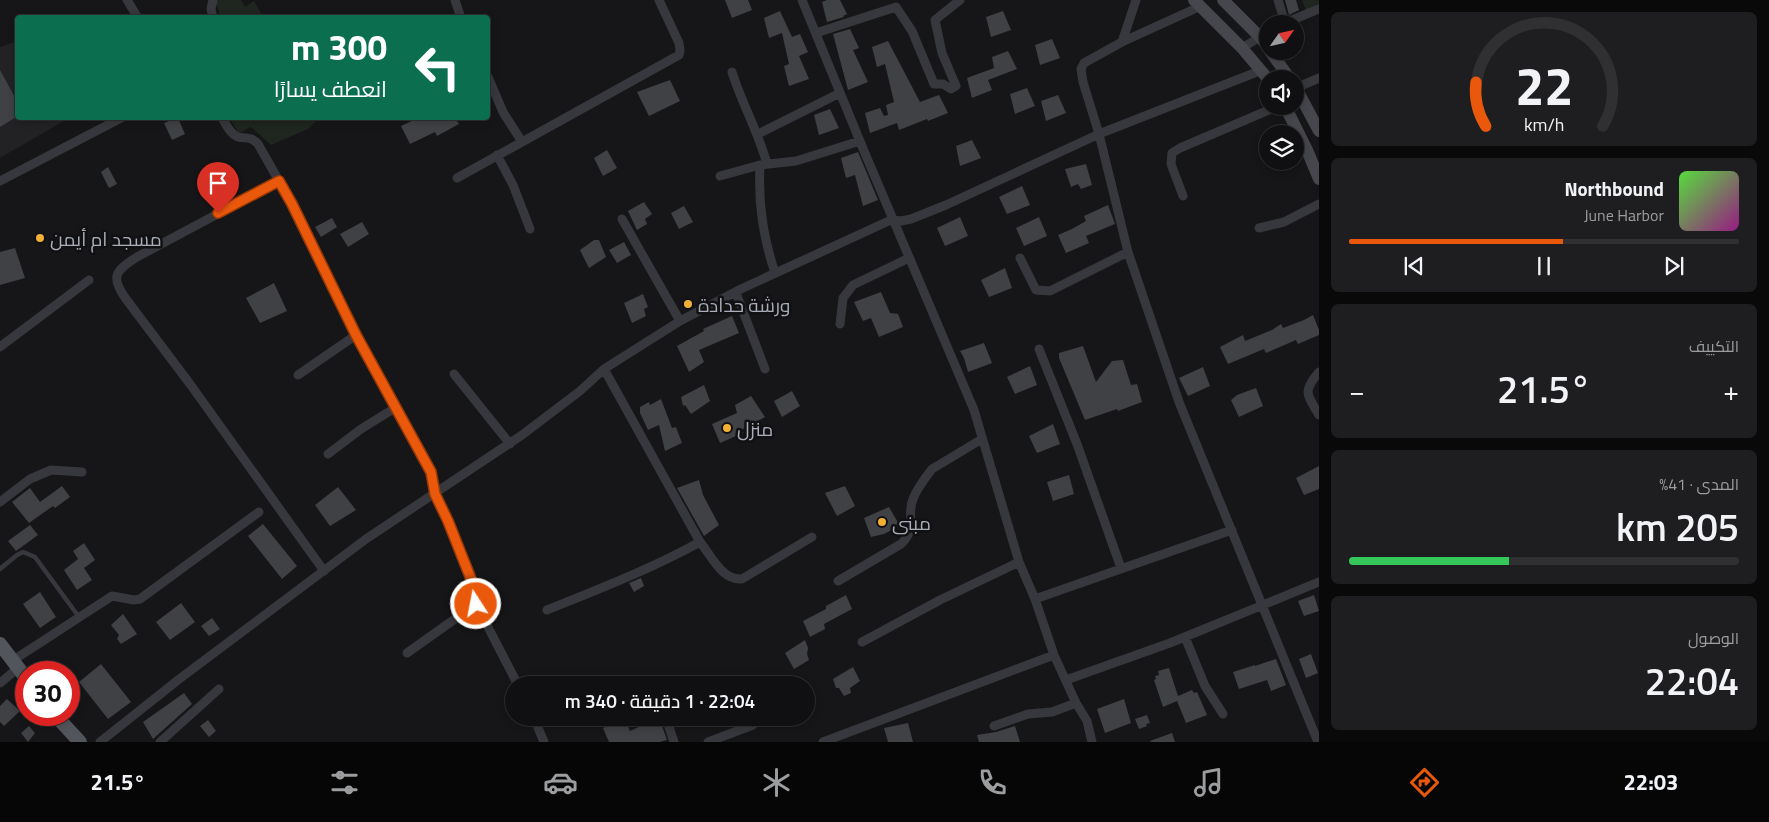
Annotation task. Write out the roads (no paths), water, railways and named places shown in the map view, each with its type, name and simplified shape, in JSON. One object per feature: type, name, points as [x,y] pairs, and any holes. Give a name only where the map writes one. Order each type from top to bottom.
[{"type":"main road","points":[[1223,0],[1259,30]]},
{"type":"main road","points":[[1197,3],[1242,48],[1261,70]]},
{"type":"main road","points":[[1304,103],[1319,131]]},
{"type":"main road","points":[[1290,115],[1319,179]]},
{"type":"main road","points":[[0,644],[15,664]]},
{"type":"main road","points":[[65,726],[80,742]]},
{"type":"street","points":[[127,0],[136,15]]},
{"type":"street","points":[[212,15],[211,9],[213,0]]},
{"type":"street","points":[[455,0],[460,15]]},
{"type":"street","points":[[457,178],[679,55],[679,43],[659,0]]},
{"type":"street","points":[[802,0],[974,410],[1019,562],[1035,600],[1054,655],[1086,721],[1092,742]]},
{"type":"street","points":[[816,32],[896,7],[912,31],[934,84],[944,84],[951,89],[956,86],[942,53],[935,20],[960,0]]},
{"type":"street","points":[[1122,42],[1136,0]]},
{"type":"street","points":[[1278,0],[1282,15]]},
{"type":"street","points":[[1197,3],[1087,60],[1082,69],[1083,82],[1099,134],[1128,252],[1179,402],[1318,742]]},
{"type":"street","points":[[1304,15],[1319,9]]},
{"type":"street","points":[[1242,48],[1259,37]]},
{"type":"street","points":[[732,72],[740,96],[758,134],[764,164],[760,194],[763,224],[766,243],[775,274]]},
{"type":"street","points":[[100,742],[178,680],[366,539],[510,444],[550,415],[604,369],[680,321],[736,292],[893,219],[901,221],[911,219],[946,205],[1099,134],[1259,77]]},
{"type":"street","points":[[1304,82],[1319,78]]},
{"type":"street","points":[[490,82],[503,112],[522,142]]},
{"type":"street","points":[[758,134],[840,93]]},
{"type":"street","points":[[1183,196],[1171,164],[1172,153],[1259,114]]},
{"type":"street","points":[[0,181],[117,120]]},
{"type":"street","points":[[223,120],[237,136],[255,140],[292,204],[356,335],[431,472],[435,494],[448,521],[475,589],[476,604],[513,676]]},
{"type":"street","points":[[720,176],[764,164],[796,161],[860,141]]},
{"type":"street","points":[[497,155],[513,185],[530,230]]},
{"type":"street","points":[[279,181],[131,261],[120,269],[116,276],[116,281],[118,288],[190,384],[324,571]]},
{"type":"street","points":[[1259,228],[1284,222],[1319,204]]},
{"type":"street","points":[[622,220],[680,321]]},
{"type":"street","points":[[1020,258],[1036,290],[1050,292],[1128,252]]},
{"type":"street","points":[[840,324],[840,310],[844,298],[853,285],[909,258]]},
{"type":"street","points":[[0,348],[90,280]]},
{"type":"street","points":[[736,292],[765,369]]},
{"type":"street","points":[[298,375],[356,335]]},
{"type":"street","points":[[1039,349],[1078,444],[1121,568]]},
{"type":"street","points":[[604,369],[700,542],[726,576],[742,579],[812,537]]},
{"type":"street","points":[[1319,372],[1309,384],[1308,390],[1309,396],[1319,415]]},
{"type":"street","points":[[454,374],[510,444]]},
{"type":"street","points":[[328,454],[361,429],[395,408]]},
{"type":"street","points":[[838,581],[908,538],[911,527],[912,500],[926,476],[932,469],[982,439]]},
{"type":"street","points":[[0,502],[30,479],[51,470],[82,472]]},
{"type":"street","points":[[28,661],[79,617],[112,596],[134,600],[140,599],[259,512]]},
{"type":"street","points":[[1035,600],[1232,530]]},
{"type":"street","points":[[547,610],[681,553],[700,542]]},
{"type":"street","points":[[862,642],[940,600],[1019,562]]},
{"type":"street","points":[[1066,680],[1185,637],[1319,582]]},
{"type":"street","points":[[407,654],[476,604]]},
{"type":"street","points":[[1185,637],[1205,686],[1223,714]]},
{"type":"street","points":[[824,742],[848,738],[1054,655]]},
{"type":"street","points":[[0,683],[15,672]]},
{"type":"street","points":[[160,742],[218,689]]},
{"type":"street","points":[[994,726],[1028,714],[1052,712],[1076,703]]},
{"type":"street","points":[[537,726],[544,742]]},
{"type":"street","points":[[669,726],[674,742]]},
{"type":"street","points":[[708,742],[750,726]]},
{"type":"lane","points":[[0,569],[23,552],[35,557],[79,617]]},
{"type":"place","name":"مسجد ام أيمن","points":[[40,238]]},
{"type":"place","name":"ورشة حدادة","points":[[688,304]]},
{"type":"place","name":"منزل","points":[[727,428]]},
{"type":"place","name":"مبنى","points":[[882,522]]}]
